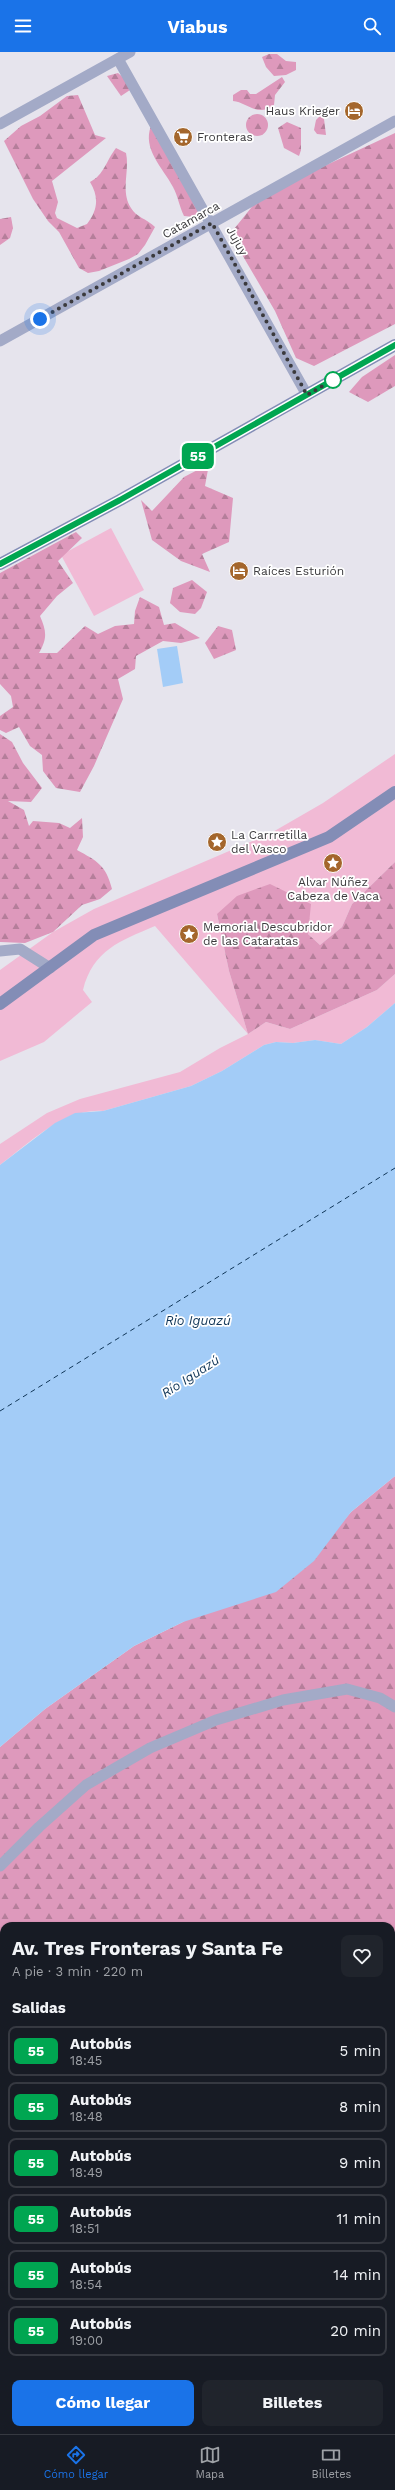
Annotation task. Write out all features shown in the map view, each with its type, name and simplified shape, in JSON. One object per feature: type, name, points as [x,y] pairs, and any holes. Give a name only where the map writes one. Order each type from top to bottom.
[{"type":"main road","points":[[0,564],[120,500],[395,345]]},
{"type":"main road","points":[[0,1004],[94,935],[328,837],[395,792]]},
{"type":"street","points":[[0,124],[130,52]]},
{"type":"street","name":"Jujuy","points":[[118,59],[212,223],[307,395]]},
{"type":"street","name":"Catamarca","points":[[0,341],[395,121]]},
{"type":"street","points":[[0,951],[20,949],[50,968]]},
{"type":"street","points":[[0,1866],[39,1827],[86,1785],[150,1748],[216,1720],[283,1700],[347,1689],[380,1698],[395,1707]]},
{"type":"shaded area","points":[[111,528],[144,590],[94,616],[61,555]]},
{"type":"shaded area","points":[[395,754],[395,862],[352,904],[342,927],[320,945],[308,934],[217,914],[229,971],[248,1034],[155,926],[119,942],[101,956],[88,976],[83,990],[92,1002],[44,1042],[0,1061],[0,970],[53,932],[94,909],[271,833],[323,803]]},
{"type":"shaded area","points":[[395,974],[395,1003],[367,1027],[341,1044],[315,1040],[293,1043],[276,1042],[264,1045],[222,1071],[191,1086],[103,1111],[74,1115],[35,1137],[0,1165],[0,1144],[47,1113],[80,1099],[180,1072],[220,1048],[248,1034],[266,1022],[290,1029],[377,990]]},
{"type":"green space","points":[[269,54],[277,54],[286,61],[296,62],[296,70],[286,75],[274,76],[266,67],[262,57]]},
{"type":"green space","points":[[118,73],[126,80],[130,90],[121,96],[107,76]]},
{"type":"green space","points":[[282,77],[285,82],[275,95],[274,105],[268,109],[257,110],[233,101],[233,95],[241,90],[247,90],[250,94],[256,94]]},
{"type":"green space","points":[[78,95],[95,135],[106,138],[52,181],[58,202],[55,213],[57,218],[77,228],[87,224],[91,219],[96,203],[95,193],[90,182],[99,176],[116,148],[126,153],[126,195],[131,208],[136,214],[155,227],[138,254],[99,271],[88,273],[79,268],[59,232],[48,221],[33,199],[4,141],[21,126],[40,116],[67,96]]},
{"type":"green space","points":[[253,114],[261,114],[268,121],[268,129],[261,136],[253,136],[246,129],[246,121]]},
{"type":"green space","points":[[320,116],[324,119],[326,135],[317,134],[314,130],[316,120]]},
{"type":"green space","points":[[287,122],[301,128],[301,150],[299,156],[284,148],[278,128]]},
{"type":"green space","points":[[151,126],[201,207],[195,217],[184,216],[173,187],[151,150],[149,134]]},
{"type":"green space","points":[[395,133],[395,324],[314,366],[296,358],[275,311],[230,234],[255,203],[320,168]]},
{"type":"green space","points":[[11,217],[13,228],[10,238],[0,245],[0,219]]},
{"type":"green space","points":[[395,355],[395,386],[368,402],[349,392],[362,377]]},
{"type":"green space","points":[[209,464],[205,486],[233,498],[229,542],[202,554],[210,572],[181,561],[152,540],[141,500],[152,511],[184,477]]},
{"type":"green space","points":[[76,532],[82,538],[58,561],[73,583],[57,596],[40,616],[45,631],[45,639],[39,653],[57,653],[85,626],[98,634],[115,626],[134,624],[135,611],[140,597],[159,607],[164,625],[175,623],[200,638],[181,643],[163,641],[136,656],[135,669],[118,679],[123,699],[94,766],[80,792],[56,788],[43,771],[42,755],[30,746],[19,727],[6,733],[0,730],[0,716],[13,707],[11,696],[0,684],[0,573]]},
{"type":"green space","points":[[192,580],[207,592],[201,608],[195,614],[180,612],[170,603],[173,588]]},
{"type":"green space","points":[[218,626],[232,630],[236,650],[214,659],[205,643]]},
{"type":"green space","points":[[0,734],[12,742],[23,763],[42,788],[31,802],[8,801],[24,810],[29,826],[33,821],[59,823],[70,828],[82,818],[83,837],[77,850],[90,857],[104,869],[112,889],[100,899],[82,905],[53,932],[25,943],[0,942]]},
{"type":"green space","points":[[395,862],[395,974],[377,990],[290,1029],[266,1022],[248,1034],[229,971],[217,914],[237,896],[270,884],[311,904],[308,934],[320,945],[342,927],[352,904]]},
{"type":"green space","points":[[395,1476],[395,1922],[0,1922],[0,1747],[45,1709],[134,1646],[183,1622],[339,1526],[351,1512]]},
{"type":"water","points":[[177,646],[183,683],[163,687],[157,649]]},
{"type":"water","name":"Rio Iguazú","points":[[395,1003],[395,1476],[351,1512],[314,1561],[276,1592],[183,1622],[134,1646],[45,1709],[0,1747],[0,1165],[55,1123],[75,1113],[103,1111],[191,1086],[222,1071],[264,1045],[276,1042],[293,1043],[315,1040],[341,1044],[367,1027]]},
{"type":"ferry route","points":[[0,1411],[395,1168]]},
{"type":"bus line","name":"55","points":[[0,564],[120,500],[395,345]]},
{"type":"place","name":"Haus Krieger","points":[[354,111]]},
{"type":"place","name":"Fronteras","points":[[183,137]]},
{"type":"place","name":"Raíces Esturión","points":[[239,571]]},
{"type":"place","name":"La Carrretilla del Vasco","points":[[217,842]]},
{"type":"place","name":"Alvar Núñez Cabeza de Vaca","points":[[333,863]]},
{"type":"place","name":"Memorial Descubridor de las Cataratas","points":[[189,934]]},
{"type":"route","points":[[40,319],[212,223],[307,395],[333,380]]},
{"type":"water label","name":"Río Iguazú","points":[[190,1376]]}]
